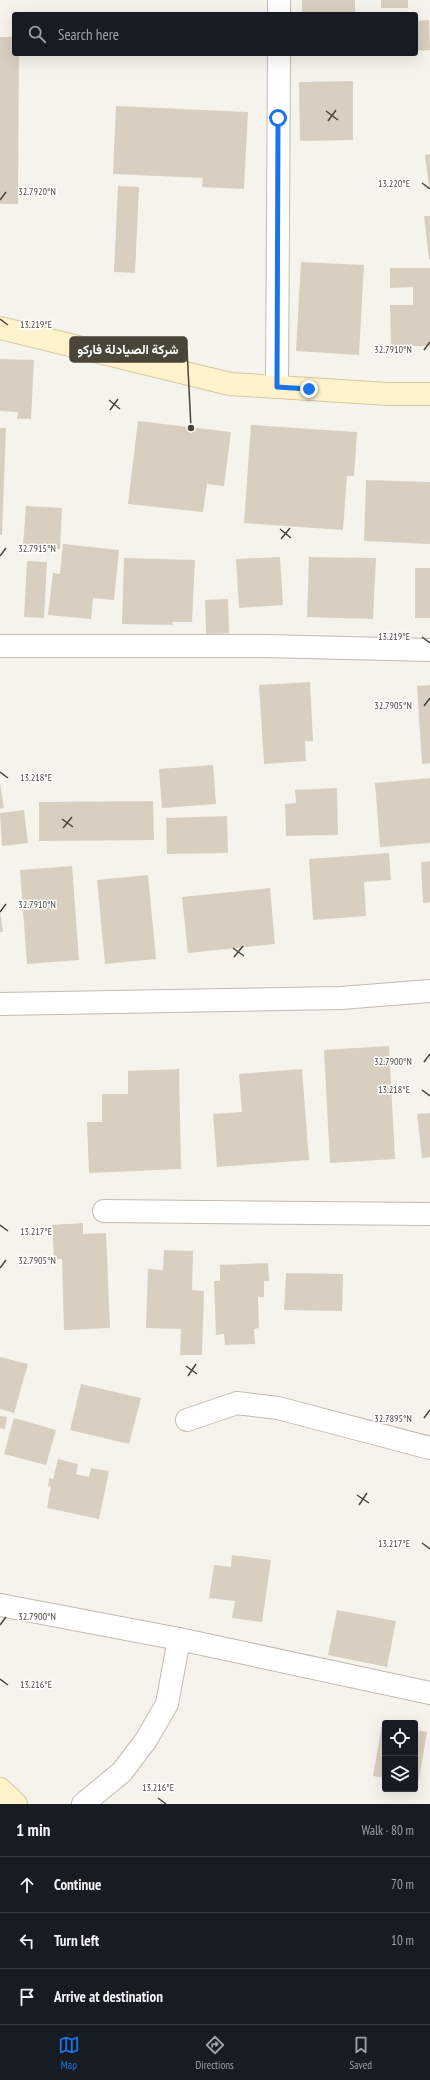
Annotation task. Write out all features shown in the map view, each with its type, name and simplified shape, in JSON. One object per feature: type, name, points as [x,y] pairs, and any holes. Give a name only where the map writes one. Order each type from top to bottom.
[{"type":"street","points":[[279,0],[279,12]]},
{"type":"street","points":[[277,387],[279,56]]},
{"type":"street","points":[[0,328],[230,384],[388,394],[430,394]]},
{"type":"street","points":[[0,646],[264,646],[430,650]]},
{"type":"street","points":[[0,1004],[341,998],[430,991]]},
{"type":"street","points":[[104,1211],[430,1214]]},
{"type":"street","points":[[187,1420],[237,1403],[278,1408],[430,1448]]},
{"type":"street","points":[[0,1605],[179,1639],[430,1693]]},
{"type":"street","points":[[83,1804],[122,1772],[146,1740],[167,1704],[179,1639]]},
{"type":"street","points":[[0,1789],[16,1804]]},
{"type":"building","points":[[302,0],[355,0],[355,12],[302,12]]},
{"type":"building","points":[[381,0],[408,0],[408,8],[381,8]]},
{"type":"building","points":[[429,20],[430,50],[418,51],[418,21]]},
{"type":"building","points":[[0,37],[12,37],[12,56],[19,56],[18,204],[0,204]]},
{"type":"building","points":[[353,81],[353,140],[300,141],[299,82]]},
{"type":"building","points":[[116,106],[248,112],[244,189],[202,187],[203,178],[113,174]]},
{"type":"building","points":[[430,154],[430,187],[429,187],[425,155]]},
{"type":"building","points":[[118,186],[139,187],[135,273],[114,272]]},
{"type":"building","points":[[424,216],[430,216],[430,259],[429,259]]},
{"type":"building","points":[[301,262],[364,265],[359,355],[296,351]]},
{"type":"building","points":[[390,268],[430,268],[430,346],[391,346],[390,305],[413,305],[413,287],[390,288]]},
{"type":"building","points":[[0,359],[34,360],[31,419],[17,419],[18,412],[0,411]]},
{"type":"building","points":[[138,421],[231,432],[224,486],[207,484],[203,512],[128,504]]},
{"type":"building","points":[[251,425],[357,432],[354,476],[347,476],[343,530],[244,523]]},
{"type":"building","points":[[0,428],[6,428],[2,535],[0,535]]},
{"type":"building","points":[[366,480],[430,482],[430,544],[364,541]]},
{"type":"building","points":[[26,506],[62,508],[60,549],[23,546]]},
{"type":"building","points":[[63,544],[119,550],[114,600],[93,598],[91,619],[48,615],[53,573],[60,574]]},
{"type":"building","points":[[280,557],[283,605],[239,608],[236,559]]},
{"type":"building","points":[[309,557],[376,558],[373,619],[307,617]]},
{"type":"building","points":[[124,558],[195,560],[192,622],[172,622],[173,625],[122,624]]},
{"type":"building","points":[[27,561],[47,562],[44,618],[24,617]]},
{"type":"building","points":[[415,568],[430,568],[430,618],[415,618]]},
{"type":"building","points":[[228,599],[229,633],[206,634],[205,600]]},
{"type":"building","points":[[310,682],[313,741],[305,741],[306,761],[264,764],[259,685]]},
{"type":"building","points":[[430,685],[430,763],[422,764],[417,686]]},
{"type":"building","points":[[213,765],[216,804],[162,808],[159,769]]},
{"type":"building","points":[[430,778],[430,843],[380,847],[375,783]]},
{"type":"building","points":[[0,783],[4,808],[0,809]]},
{"type":"building","points":[[337,788],[338,835],[286,836],[285,804],[296,803],[295,790]]},
{"type":"building","points":[[153,801],[154,840],[39,841],[39,802]]},
{"type":"building","points":[[24,810],[28,843],[2,846],[0,813]]},
{"type":"building","points":[[227,816],[228,853],[167,854],[166,818]]},
{"type":"building","points":[[389,853],[391,880],[364,882],[366,916],[313,920],[309,859]]},
{"type":"building","points":[[430,861],[430,902],[423,903],[421,862]]},
{"type":"building","points":[[72,866],[79,960],[27,964],[20,870]]},
{"type":"building","points":[[148,875],[156,959],[105,964],[97,880]]},
{"type":"building","points":[[270,888],[275,944],[188,953],[182,897]]},
{"type":"building","points":[[0,912],[3,932],[0,932]]},
{"type":"building","points":[[389,1046],[395,1159],[330,1163],[324,1050]]},
{"type":"building","points":[[179,1069],[181,1169],[89,1173],[87,1122],[102,1122],[102,1094],[128,1094],[128,1071]]},
{"type":"building","points":[[302,1069],[309,1160],[217,1167],[213,1114],[242,1112],[239,1074]]},
{"type":"building","points":[[430,1113],[430,1157],[422,1158],[417,1114]]},
{"type":"building","points":[[83,1223],[83,1234],[106,1233],[110,1328],[64,1330],[62,1259],[54,1259],[52,1225]]},
{"type":"building","points":[[164,1250],[193,1251],[192,1290],[204,1291],[202,1355],[180,1355],[181,1329],[146,1328],[148,1269],[163,1270]]},
{"type":"building","points":[[268,1263],[269,1281],[264,1281],[264,1297],[258,1297],[259,1328],[254,1329],[255,1344],[225,1345],[224,1334],[216,1335],[214,1281],[220,1281],[220,1265]]},
{"type":"building","points":[[286,1273],[343,1274],[342,1311],[284,1310]]},
{"type":"building","points":[[0,1357],[28,1364],[14,1413],[0,1409]]},
{"type":"building","points":[[81,1384],[141,1398],[129,1444],[70,1430]]},
{"type":"building","points":[[0,1416],[7,1417],[5,1429],[0,1428]]},
{"type":"building","points":[[14,1418],[56,1430],[46,1465],[4,1454]]},
{"type":"building","points":[[58,1459],[78,1464],[76,1474],[89,1477],[91,1468],[109,1471],[99,1519],[47,1508],[51,1487],[48,1486],[49,1478],[53,1479]]},
{"type":"building","points":[[232,1555],[271,1560],[262,1622],[232,1618],[235,1601],[209,1598],[214,1565],[231,1567]]},
{"type":"building","points":[[337,1610],[396,1621],[387,1667],[328,1655]]},
{"type":"building","points":[[382,1725],[382,1778],[373,1776]]},
{"type":"building","points":[[418,1730],[427,1732],[418,1784]]},
{"type":"place","name":"شركة الصيادلة فاركو","points":[[191,428]]},
{"type":"route","points":[[278,118],[277,387],[309,389]]}]
